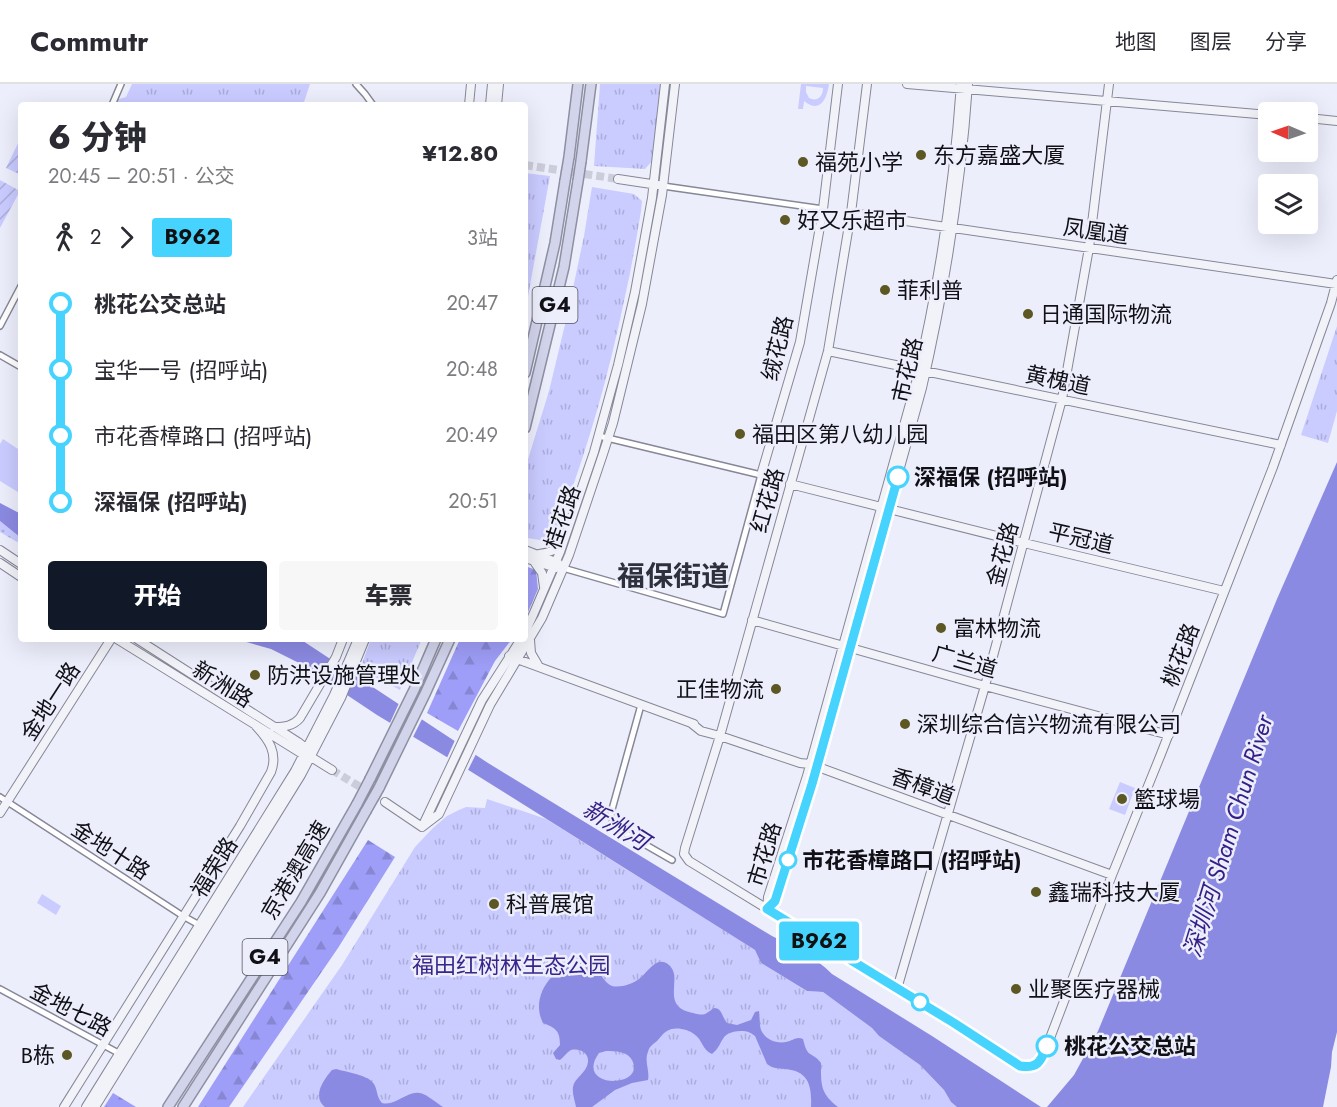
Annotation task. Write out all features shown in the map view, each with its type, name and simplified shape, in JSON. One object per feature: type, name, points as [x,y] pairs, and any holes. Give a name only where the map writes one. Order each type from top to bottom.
[{"type":"highway","name":"G4","points":[[528,361],[555,243],[578,84]]},
{"type":"highway","name":"G4","points":[[528,416],[564,267],[591,84]]},
{"type":"highway","name":"京港澳高速","points":[[168,1107],[301,902],[387,747],[435,642]]},
{"type":"highway","name":"京港澳高速","points":[[183,1107],[321,893],[379,788],[449,642]]},
{"type":"street","points":[[113,102],[121,84]]},
{"type":"street","points":[[356,84],[371,102]]},
{"type":"street","points":[[469,102],[471,84]]},
{"type":"street","points":[[490,102],[492,84]]},
{"type":"street","points":[[497,102],[499,84]]},
{"type":"street","name":"桂花路","points":[[528,634],[555,565],[599,436],[635,292],[654,184],[665,84]]},
{"type":"street","name":"桂花路","points":[[528,634],[542,618],[563,568],[608,438],[642,304],[663,186],[675,84]]},
{"type":"street","name":"绒花路","points":[[563,568],[723,614],[800,342],[823,209],[838,84]]},
{"type":"street","name":"红花路","points":[[767,909],[689,861],[684,854],[720,736],[828,351],[851,213],[867,84]]},
{"type":"street","points":[[907,84],[964,86],[1258,114]]},
{"type":"street","name":"金花路","points":[[897,989],[985,686],[1062,399],[1089,248],[1109,84]]},
{"type":"street","name":"市花路","points":[[767,909],[775,901],[922,370],[948,227],[964,86]]},
{"type":"street","points":[[1318,119],[1337,121]]},
{"type":"street","points":[[618,179],[823,209]]},
{"type":"street","name":"凤凰道","points":[[851,213],[1336,282]]},
{"type":"street","name":"桃花路","points":[[897,989],[1020,1066],[1036,1065],[1042,1057],[1281,445],[1331,303],[1336,282]]},
{"type":"street","points":[[0,326],[18,292]]},
{"type":"street","name":"黄槐道","points":[[828,351],[1281,445]]},
{"type":"street","points":[[0,356],[18,365]]},
{"type":"street","points":[[599,436],[761,475]]},
{"type":"street","name":"平冠道","points":[[790,484],[1224,591]]},
{"type":"street","points":[[530,557],[550,552],[563,542]]},
{"type":"street","points":[[0,550],[18,561]]},
{"type":"street","points":[[530,557],[563,568]]},
{"type":"street","points":[[530,557],[542,573],[544,591]]},
{"type":"street","points":[[0,563],[18,575]]},
{"type":"street","name":"广兰道","points":[[752,620],[1169,735]]},
{"type":"street","points":[[528,634],[531,653],[542,668]]},
{"type":"street","name":"金地一路","points":[[0,813],[4,800],[109,642]]},
{"type":"street","name":"新洲路","points":[[122,642],[256,726],[332,770]]},
{"type":"street","name":"新洲路","points":[[142,642],[273,727],[307,754]]},
{"type":"street","points":[[273,727],[288,726],[296,722],[343,642]]},
{"type":"street","name":"福荣路","points":[[352,664],[357,642]]},
{"type":"street","name":"福荣路","points":[[86,1107],[122,1056],[307,754],[338,697],[363,642]]},
{"type":"street","points":[[385,802],[422,827],[482,700],[519,642]]},
{"type":"street","name":"桂花路","points":[[422,827],[439,814],[525,642]]},
{"type":"street","name":"香樟道","points":[[509,656],[714,730],[720,736],[813,766],[1112,875]]},
{"type":"street","points":[[641,705],[611,819],[618,829],[672,860]]},
{"type":"street","points":[[64,1107],[240,826],[271,772],[274,753],[256,726]]},
{"type":"street","points":[[441,787],[450,791]]},
{"type":"street","name":"金地十路","points":[[4,800],[202,927]]},
{"type":"street","points":[[767,909],[897,989]]},
{"type":"street","name":"金地七路","points":[[0,989],[122,1056]]},
{"type":"street","name":"福荣路","points":[[95,1107],[122,1056]]},
{"type":"green space","points":[[132,84],[310,84],[304,102],[115,102],[126,97]]},
{"type":"green space","points":[[600,84],[662,84],[653,160],[645,169],[594,166]]},
{"type":"green space","points":[[801,84],[829,84],[822,103],[814,106],[804,101],[803,109],[798,109]],"holes":[[[806,86],[823,88],[822,94],[817,99],[809,98],[806,92]]]},
{"type":"green space","points":[[18,143],[18,174],[6,168]]},
{"type":"green space","points":[[528,173],[550,176],[528,297]]},
{"type":"green space","points":[[0,180],[18,190],[18,195],[0,228]]},
{"type":"green space","points":[[592,187],[634,194],[642,201],[631,267],[610,362],[574,483],[552,542],[528,538],[528,459],[549,391],[584,236]]},
{"type":"green space","points":[[1337,326],[1337,411],[1328,443],[1301,435]]},
{"type":"green space","points":[[3,439],[18,449],[18,492],[0,481],[0,444]]},
{"type":"green space","points":[[0,521],[18,536],[18,542],[17,542],[0,532]]},
{"type":"green space","points":[[528,567],[536,570],[538,589],[528,612]]},
{"type":"green space","points":[[370,642],[421,642],[400,690],[360,669]]},
{"type":"green space","points":[[459,642],[510,642],[495,661],[458,731],[427,713]]},
{"type":"green space","name":"籃球場","points":[[1120,782],[1135,788],[1125,815],[1109,809]]},
{"type":"green space","name":"福田红树林生态公园","points":[[487,799],[546,819],[755,950],[761,963],[807,991],[823,992],[920,1065],[957,1107],[243,1107],[342,965],[415,847],[447,816],[466,807],[485,808]]},
{"type":"green space","points":[[368,840],[395,857],[338,948],[229,1107],[198,1107]]},
{"type":"green space","points":[[42,894],[61,906],[56,915],[37,903]]},
{"type":"green space","points":[[113,1093],[136,1107],[104,1107]]},
{"type":"water","name":"深圳河 Sham Chun River","points":[[1337,462],[1337,1032],[1323,1107],[1047,1107],[1074,1075],[1098,1031],[1277,599]]},
{"type":"water","points":[[0,503],[18,512],[18,536],[0,521]]},
{"type":"water","points":[[246,642],[305,642],[488,763],[772,936],[812,957],[832,974],[1041,1107],[957,1107],[920,1065],[823,992],[807,991],[761,963],[755,950],[377,715],[299,663],[271,649]]},
{"type":"water","points":[[582,962],[594,965],[607,982],[612,986],[619,986],[636,981],[656,963],[665,962],[673,971],[674,999],[683,1010],[702,1015],[717,1008],[727,1023],[737,1025],[751,1020],[755,1012],[759,1011],[761,1030],[768,1038],[782,1042],[796,1038],[803,1039],[808,1052],[821,1063],[823,1088],[838,1107],[811,1107],[810,1086],[804,1076],[793,1070],[773,1068],[767,1064],[755,1036],[750,1033],[741,1031],[725,1036],[712,1054],[694,1034],[677,1028],[666,1032],[649,1049],[647,1055],[648,1080],[615,1090],[592,1107],[576,1107],[573,1087],[587,1066],[587,1056],[578,1050],[571,1050],[560,1060],[556,1059],[553,1053],[560,1045],[559,1036],[554,1028],[543,1023],[539,1002],[547,983],[554,975],[572,964]],"holes":[[[620,1052],[630,1057],[634,1070],[630,1076],[611,1081],[602,1079],[595,1073],[594,1065],[599,1053]]]},
{"type":"water","points":[[332,1070],[362,1076],[371,1081],[382,1103],[387,1104],[412,1093],[418,1093],[426,1095],[443,1107],[325,1107],[319,1098],[320,1088]]},
{"type":"pier","points":[[400,701],[423,717],[412,739],[389,725]]},
{"type":"pier","points":[[456,738],[477,752],[467,772],[446,760]]},
{"type":"tunnel","points":[[528,165],[618,179]]},
{"type":"tunnel","points":[[332,770],[385,802]]},
{"type":"bus line","name":"B962","points":[[898,477],[812,784],[775,901],[767,909],[1020,1066],[1036,1065],[1047,1046]]},
{"type":"place","name":"东方嘉盛大厦","points":[[921,155]]},
{"type":"place","name":"福苑小学","points":[[803,162]]},
{"type":"place","name":"好又乐超市","points":[[785,220]]},
{"type":"place","name":"菲利普","points":[[885,290]]},
{"type":"place","name":"日通国际物流","points":[[1028,314]]},
{"type":"place","name":"福田区第八幼儿园","points":[[740,434]]},
{"type":"place","name":"深福保 (招呼站)","points":[[898,477]]},
{"type":"place","name":"富林物流","points":[[941,628]]},
{"type":"place","name":"防洪设施管理处","points":[[255,675]]},
{"type":"place","name":"正佳物流","points":[[776,689]]},
{"type":"place","name":"深圳综合信兴物流有限公司","points":[[905,724]]},
{"type":"place","name":"籃球場","points":[[1122,799]]},
{"type":"place","name":"市花香樟路口 (招呼站)","points":[[788,860]]},
{"type":"place","name":"鑫瑞科技大厦","points":[[1036,892]]},
{"type":"place","name":"科普展馆","points":[[494,904]]},
{"type":"place","name":"业聚医疗器械","points":[[1016,989]]},
{"type":"place","name":"桃花公交总站","points":[[1047,1046]]},
{"type":"place","name":"B栋","points":[[67,1055]]},
{"type":"district","name":"福保街道","points":[[673,576]]},
{"type":"water label","name":"新洲河","points":[[616,825]]}]
